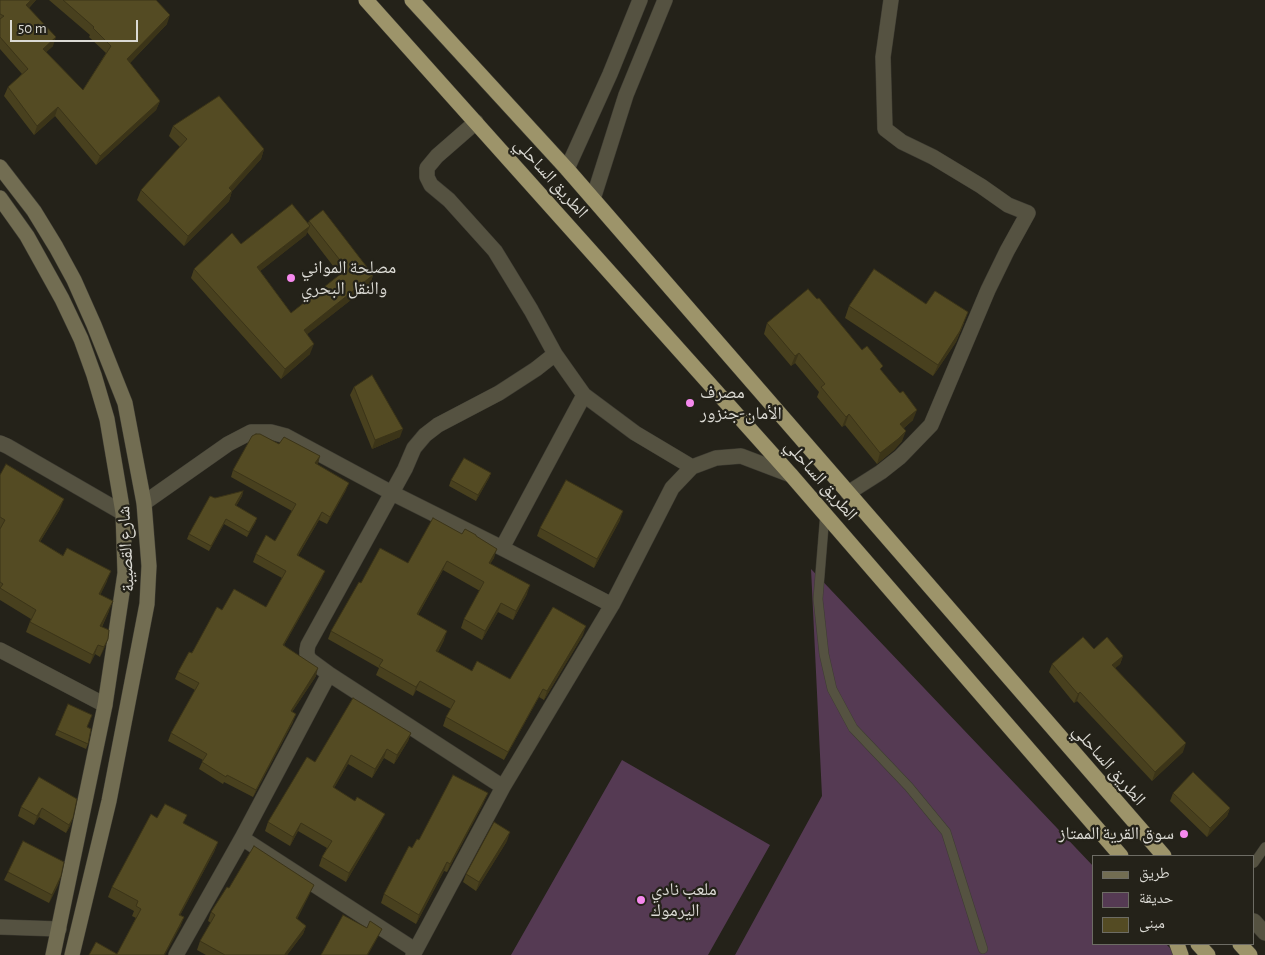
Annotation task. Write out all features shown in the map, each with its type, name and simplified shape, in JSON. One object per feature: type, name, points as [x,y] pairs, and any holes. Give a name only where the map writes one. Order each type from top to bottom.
[{"type":"highway","name":"الطريق الساحلي","points":[[366,0],[792,475],[1120,855]]},
{"type":"highway","name":"الطريق الساحلي","points":[[412,0],[567,169],[1163,855]]},
{"type":"highway","points":[[1199,945],[1208,955]]},
{"type":"highway","points":[[1241,945],[1250,955]]},
{"type":"street","points":[[567,169],[610,74],[640,0]]},
{"type":"street","points":[[593,199],[626,95],[665,0]]},
{"type":"street","points":[[848,493],[881,472],[900,457],[931,425],[988,290],[1028,213],[1008,205],[933,157],[902,142],[885,129],[883,57],[892,0]]},
{"type":"street","points":[[476,122],[437,156],[427,168],[427,177],[431,185],[448,200],[495,251],[532,310],[555,354],[584,395],[635,433],[692,467]]},
{"type":"street","name":"شارع القصيبة","points":[[0,167],[34,212],[56,247],[74,280],[94,324],[125,403],[144,503],[149,566],[147,604],[109,802],[72,955]]},
{"type":"street","points":[[0,198],[27,236],[62,299],[80,339],[94,375],[107,419],[123,513],[125,573],[105,704],[54,955]]},
{"type":"street","points":[[503,787],[330,674],[310,660],[307,650],[308,645],[405,469],[414,448],[425,435],[438,425],[499,393],[555,354]]},
{"type":"street","points":[[502,548],[584,395]]},
{"type":"street","points":[[144,503],[228,444],[250,432],[271,432],[286,436],[392,493],[612,604]]},
{"type":"street","points":[[0,443],[123,513]]},
{"type":"street","points":[[242,838],[414,952],[503,787],[612,604],[672,488],[692,467],[716,458],[741,456],[792,475]]},
{"type":"street","points":[[0,650],[105,704]]},
{"type":"street","points":[[176,955],[242,838],[330,674]]},
{"type":"street","points":[[1255,922],[1265,934]]},
{"type":"street","points":[[0,927],[59,929]]},
{"type":"lane","points":[[825,513],[818,599],[824,654],[832,689],[853,728],[909,788],[946,832],[983,949]]},
{"type":"lane","points":[[1255,861],[1265,847]]},
{"type":"green space","points":[[811,569],[1092,865],[1092,945],[1167,945],[1177,955],[735,955],[822,796]]},
{"type":"green space","name":"ملعب نادي اليرموك","points":[[622,760],[770,845],[708,955],[511,955]]},
{"type":"building","points":[[0,0],[31,0],[26,5],[56,37],[43,49],[83,90],[111,46],[94,27],[63,0],[156,0],[170,15],[127,59],[160,101],[100,156],[58,107],[37,126],[8,87],[28,69],[0,37],[0,19],[4,16],[0,14]]},
{"type":"building","points":[[219,96],[264,149],[229,188],[232,191],[188,236],[141,190],[187,139],[173,126]]},
{"type":"building","points":[[292,204],[310,226],[257,267],[291,313],[347,269],[309,221],[323,210],[373,275],[304,330],[314,344],[285,369],[194,269],[232,233],[241,244]]},
{"type":"building","points":[[874,269],[926,304],[935,291],[968,312],[960,331],[938,365],[849,306]]},
{"type":"building","points":[[808,289],[817,299],[819,298],[862,350],[867,346],[883,366],[880,369],[900,393],[903,391],[917,410],[900,424],[906,431],[880,453],[849,414],[846,417],[821,387],[825,384],[799,353],[795,356],[767,323]]},
{"type":"building","points":[[372,375],[403,429],[375,440],[354,387]]},
{"type":"building","points":[[260,434],[279,444],[284,437],[320,456],[315,463],[349,483],[330,517],[322,512],[297,555],[325,571],[283,645],[318,668],[291,711],[296,714],[256,790],[227,775],[226,777],[202,762],[207,754],[171,733],[199,683],[178,672],[189,652],[192,653],[217,607],[222,610],[234,589],[266,607],[286,571],[256,554],[266,535],[275,541],[296,504],[233,470],[252,436]]},
{"type":"building","points":[[464,458],[491,473],[478,495],[451,480]]},
{"type":"building","points":[[6,464],[64,499],[39,541],[63,556],[67,548],[111,571],[99,594],[113,601],[100,626],[109,630],[108,639],[104,647],[98,645],[93,655],[30,622],[36,610],[0,588],[3,584],[0,582],[0,529],[5,520],[0,517],[0,475]]},
{"type":"building","points":[[566,480],[623,511],[597,559],[540,528]]},
{"type":"building","points":[[243,491],[235,505],[257,518],[249,532],[226,519],[211,546],[189,534],[210,496],[215,498]]},
{"type":"building","points":[[433,518],[462,534],[465,529],[497,549],[489,563],[530,585],[516,611],[501,603],[485,631],[464,619],[484,582],[447,561],[417,614],[447,631],[436,651],[472,671],[477,661],[510,679],[553,607],[586,626],[547,691],[543,689],[508,752],[446,717],[455,701],[420,681],[416,687],[379,666],[383,660],[331,631],[380,548],[408,563]]},
{"type":"building","points":[[1083,637],[1094,649],[1107,637],[1123,656],[1112,665],[1186,743],[1155,772],[1080,692],[1078,694],[1052,664]]},
{"type":"building","points":[[353,698],[411,733],[397,755],[387,749],[375,769],[351,755],[333,787],[355,801],[357,797],[385,814],[349,873],[322,857],[332,841],[301,823],[293,837],[268,822],[307,757],[315,762]]},
{"type":"building","points":[[68,704],[92,715],[87,727],[91,729],[88,744],[57,730]]},
{"type":"building","points":[[1193,772],[1230,808],[1210,828],[1173,793]]},
{"type":"building","points":[[453,775],[488,793],[450,864],[447,862],[419,915],[384,894],[409,846],[412,848],[417,839],[419,840]]},
{"type":"building","points":[[39,777],[77,799],[73,818],[69,825],[42,808],[37,816],[21,807]]},
{"type":"building","points":[[165,804],[187,815],[183,823],[218,842],[179,915],[184,917],[164,955],[89,955],[96,942],[117,954],[141,909],[136,906],[138,901],[112,887],[151,814],[157,818]]},
{"type":"building","points":[[494,822],[510,832],[479,882],[466,874]]},
{"type":"building","points":[[23,841],[64,862],[61,876],[52,895],[8,872]]},
{"type":"building","points":[[254,846],[314,885],[296,918],[306,926],[285,955],[225,955],[200,941],[215,915],[211,912],[227,887],[229,888]]},
{"type":"building","points":[[343,915],[367,928],[370,921],[382,929],[367,955],[321,955]]},
{"type":"place","name":"مصلحة المواني والنقل البحري","points":[[291,278]]},
{"type":"place","name":"مصرف الأمان-جنزور","points":[[690,403]]},
{"type":"place","name":"سوق القرية الممتاز","points":[[1184,834]]},
{"type":"place","name":"ملعب نادي اليرموك","points":[[641,900]]}]
